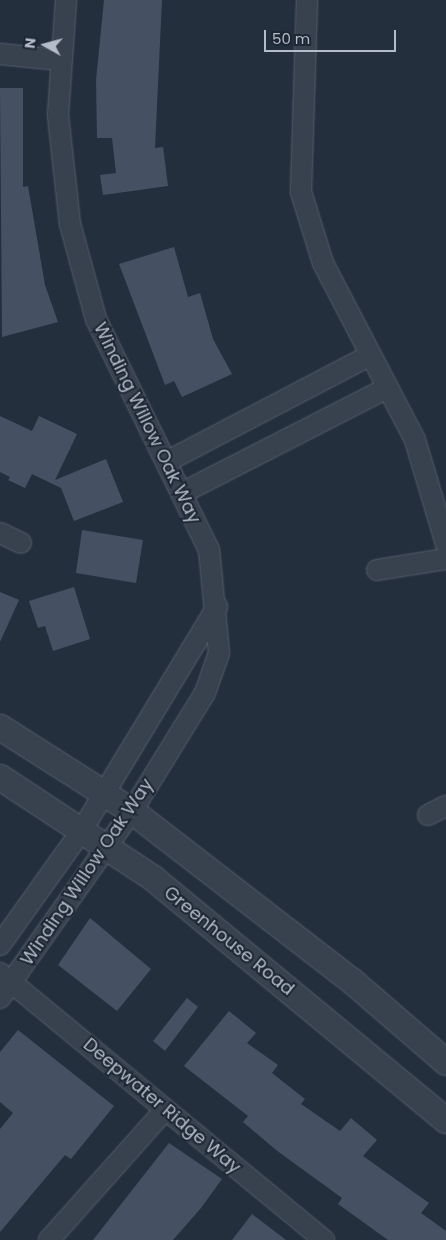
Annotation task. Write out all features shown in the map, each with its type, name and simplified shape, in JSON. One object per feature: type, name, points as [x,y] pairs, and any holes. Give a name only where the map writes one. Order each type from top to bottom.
[{"type":"street","name":"Winding Willow Oak Way","points":[[0,998],[6,977],[107,847],[132,811],[205,693],[219,653],[217,608],[209,550],[96,319],[75,243],[58,115],[60,60],[66,0]]},
{"type":"street","points":[[307,0],[301,192],[324,263],[385,388],[415,440],[446,544]]},
{"type":"street","points":[[0,54],[60,60]]},
{"type":"street","points":[[166,462],[369,356]]},
{"type":"street","points":[[182,493],[385,388]]},
{"type":"street","points":[[0,533],[21,543]]},
{"type":"street","points":[[377,570],[446,559]]},
{"type":"street","name":"Winding Willow Oak Way","points":[[0,944],[82,830],[217,608]]},
{"type":"street","points":[[0,727],[105,792],[132,811],[352,981],[446,1062]]},
{"type":"street","name":"Greenhouse Road","points":[[0,777],[152,878],[446,1120]]},
{"type":"street","name":"Deepwater Ridge Way","points":[[6,977],[324,1240]]},
{"type":"street","points":[[50,1240],[166,1110]]},
{"type":"building","points":[[104,0],[162,0],[155,148],[163,147],[168,186],[103,195],[100,175],[116,173],[112,138],[97,138],[96,80]]},
{"type":"building","points":[[0,88],[23,88],[23,187],[28,186],[45,285],[58,322],[2,337]]},
{"type":"building","points":[[174,247],[188,297],[200,293],[213,339],[232,374],[182,397],[174,381],[165,385],[119,264]]},
{"type":"building","points":[[0,416],[32,431],[39,416],[77,434],[55,480],[106,459],[123,502],[74,521],[61,488],[32,474],[25,488],[8,480],[10,477],[0,472]]},
{"type":"building","points":[[82,530],[143,540],[136,583],[76,573]]},
{"type":"building","points":[[74,587],[90,639],[53,651],[45,626],[38,628],[29,601]]},
{"type":"building","points":[[0,592],[19,600],[0,642]]},
{"type":"building","points":[[90,918],[151,969],[117,1011],[58,965]]},
{"type":"building","points":[[187,998],[198,1007],[165,1051],[153,1041]]},
{"type":"building","points":[[229,1011],[256,1033],[247,1043],[278,1065],[272,1073],[305,1099],[301,1104],[340,1131],[351,1118],[377,1140],[363,1156],[429,1203],[421,1213],[446,1231],[446,1240],[388,1240],[338,1204],[342,1198],[276,1150],[243,1122],[248,1116],[184,1066]]},
{"type":"building","points":[[18,1030],[114,1106],[71,1159],[65,1155],[0,1232],[0,1129],[13,1113],[0,1102],[0,1052]]},
{"type":"building","points":[[169,1143],[222,1179],[201,1208],[173,1240],[93,1240]]},
{"type":"building","points":[[252,1214],[286,1240],[232,1240]]}]
